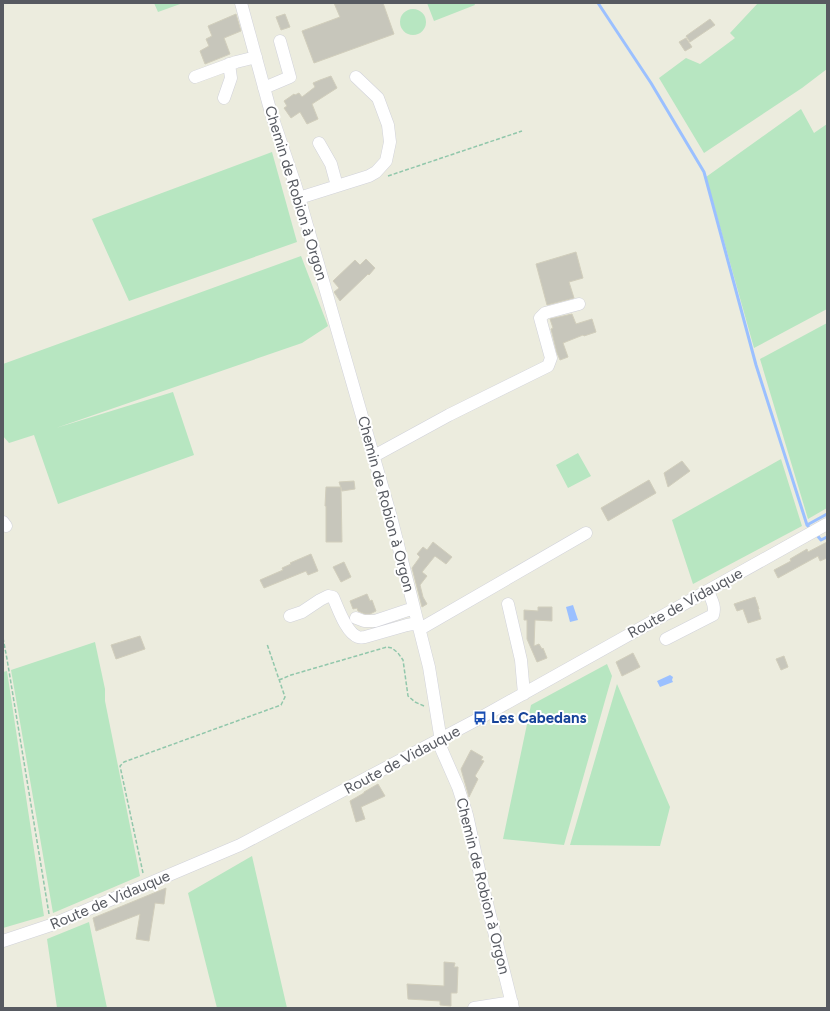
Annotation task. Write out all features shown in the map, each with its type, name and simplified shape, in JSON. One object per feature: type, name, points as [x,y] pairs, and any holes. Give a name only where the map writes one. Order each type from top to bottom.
[{"type":"street","name":"Chemin de Robion à Orgon","points":[[241,3],[271,113],[299,198],[391,517],[429,667],[440,737],[440,746],[458,787],[467,815],[481,879],[513,1005]]},
{"type":"street","points":[[264,88],[290,77],[280,41]]},
{"type":"street","points":[[195,77],[229,64],[256,58]]},
{"type":"street","points":[[224,98],[231,78],[229,64]]},
{"type":"street","points":[[299,198],[369,176],[376,172],[386,161],[390,142],[388,125],[378,98],[356,77]]},
{"type":"street","points":[[319,143],[331,164],[337,186]]},
{"type":"street","points":[[374,456],[449,415],[548,366],[550,358],[540,318],[545,314],[579,304]]},
{"type":"street","name":"Route de Vidauque","points":[[3,941],[51,925],[240,845],[440,737],[524,694],[827,524]]},
{"type":"street","points":[[290,616],[302,612],[328,596],[333,597],[347,627],[358,637],[365,637],[407,624],[419,626],[586,533]]},
{"type":"street","points":[[666,639],[713,615],[714,605],[708,591]]},
{"type":"street","points":[[508,604],[521,660],[524,694]]},
{"type":"street","points":[[356,618],[364,621],[375,621],[414,608]]},
{"type":"street","points":[[474,1008],[513,1005]]},
{"type":"path","points":[[382,178],[522,131]]},
{"type":"path","points":[[3,638],[51,925]]},
{"type":"path","points":[[146,885],[120,766],[124,762],[281,705],[284,697],[267,644]]},
{"type":"path","points":[[279,680],[291,675],[387,647],[392,648],[403,660],[408,696],[415,702],[436,712]]},
{"type":"green space","points":[[154,3],[183,3],[158,12]]},
{"type":"green space","points":[[427,3],[474,3],[475,5],[434,21]]},
{"type":"green space","points":[[758,3],[827,3],[827,69],[802,88],[704,153],[659,78],[686,58],[700,64],[735,38],[730,33]]},
{"type":"green space","points":[[413,9],[422,13],[426,22],[422,31],[413,35],[404,31],[400,22],[404,13]]},
{"type":"green space","points":[[801,109],[814,133],[827,124],[827,309],[754,348],[706,177]]},
{"type":"green space","points":[[272,152],[297,242],[129,301],[92,219]]},
{"type":"green space","points":[[301,256],[328,326],[302,343],[56,428],[173,392],[194,455],[58,504],[34,435],[9,443],[3,436],[3,364]]},
{"type":"green space","points":[[827,323],[827,508],[808,519],[760,359]]},
{"type":"green space","points":[[578,453],[591,476],[568,488],[556,465]]},
{"type":"green space","points":[[781,459],[802,526],[693,584],[672,520]]},
{"type":"green space","points":[[95,642],[105,689],[105,701],[140,876],[53,913],[11,670]]},
{"type":"green space","points":[[607,664],[612,676],[564,845],[503,839],[531,705]]},
{"type":"green space","points":[[7,671],[44,916],[3,928],[3,672]]},
{"type":"green space","points":[[617,684],[670,807],[660,846],[570,845]]},
{"type":"green space","points":[[252,856],[287,1008],[217,1008],[188,893]]},
{"type":"green space","points":[[89,922],[107,1008],[57,1008],[47,939]]},
{"type":"water","points":[[573,605],[578,620],[570,622],[566,607]]},
{"type":"water","points":[[670,675],[673,677],[673,682],[660,687],[657,681]]},
{"type":"building","points":[[334,3],[383,3],[394,34],[314,63],[302,31],[340,17]]},
{"type":"building","points":[[236,14],[241,31],[224,38],[230,54],[205,64],[200,51],[209,46],[206,39],[212,36],[208,26]]},
{"type":"building","points":[[285,14],[290,27],[281,30],[276,17]]},
{"type":"building","points":[[710,19],[715,25],[690,42],[686,36]]},
{"type":"building","points":[[686,38],[692,47],[685,51],[679,42]]},
{"type":"building","points":[[331,76],[337,88],[312,104],[318,119],[307,124],[300,112],[291,118],[284,108],[287,106],[284,101],[294,94],[299,93],[302,97],[315,87],[313,83]]},
{"type":"building","points":[[576,252],[583,278],[569,282],[574,298],[547,305],[536,264]]},
{"type":"building","points":[[366,259],[375,268],[340,301],[334,292],[339,288],[333,281],[355,260],[360,265]]},
{"type":"building","points":[[572,314],[576,324],[592,319],[596,332],[583,335],[563,343],[568,357],[560,360],[551,329],[553,328],[550,319]]},
{"type":"building","points":[[682,461],[690,471],[668,487],[664,473]]},
{"type":"building","points":[[649,480],[656,493],[608,521],[601,508]]},
{"type":"building","points":[[354,481],[355,489],[342,491],[339,482]]},
{"type":"building","points":[[326,487],[341,487],[342,542],[326,542]]},
{"type":"building","points":[[433,542],[452,557],[446,564],[435,556],[422,572],[427,576],[420,585],[423,597],[427,604],[422,607],[412,568],[420,557],[417,554],[423,547],[427,550]]},
{"type":"building","points":[[827,542],[827,558],[820,561],[818,556],[778,578],[774,570],[791,561],[790,559],[807,549],[808,552]]},
{"type":"building","points":[[311,554],[318,571],[308,575],[306,571],[264,588],[260,580],[283,570],[282,568],[291,564],[290,563]]},
{"type":"building","points":[[344,562],[351,577],[341,582],[333,567]]},
{"type":"building","points":[[367,594],[370,601],[372,600],[376,611],[370,614],[365,614],[358,611],[357,608],[353,609],[350,601]]},
{"type":"building","points":[[755,597],[761,619],[748,623],[743,609],[737,611],[734,604]]},
{"type":"building","points":[[538,607],[552,607],[552,621],[535,620],[534,646],[539,644],[542,649],[543,648],[547,658],[537,662],[527,639],[527,620],[524,620],[524,610],[538,611]]},
{"type":"building","points":[[140,636],[145,649],[116,659],[111,645]]},
{"type":"building","points":[[633,653],[640,667],[622,676],[616,662]]},
{"type":"building","points":[[784,656],[788,667],[781,670],[776,659]]},
{"type":"building","points":[[471,750],[483,757],[481,760],[484,761],[475,776],[478,779],[469,797],[461,769]]},
{"type":"building","points":[[378,784],[385,796],[361,807],[365,819],[356,822],[350,801]]},
{"type":"building","points":[[166,888],[164,904],[155,903],[149,941],[136,939],[140,914],[96,931],[93,918]]},
{"type":"building","points":[[444,962],[455,963],[454,967],[458,967],[457,993],[451,993],[451,1006],[440,1005],[440,1001],[408,999],[407,984],[444,986]]},
{"type":"waterway","points":[[598,3],[651,83],[704,172],[756,365],[807,525],[812,530]]},
{"type":"waterway","points":[[807,525],[827,514]]},
{"type":"waterway","points":[[816,534],[821,540],[827,537]]},
{"type":"place","name":"Les Cabedans","points":[[480,718]]}]
